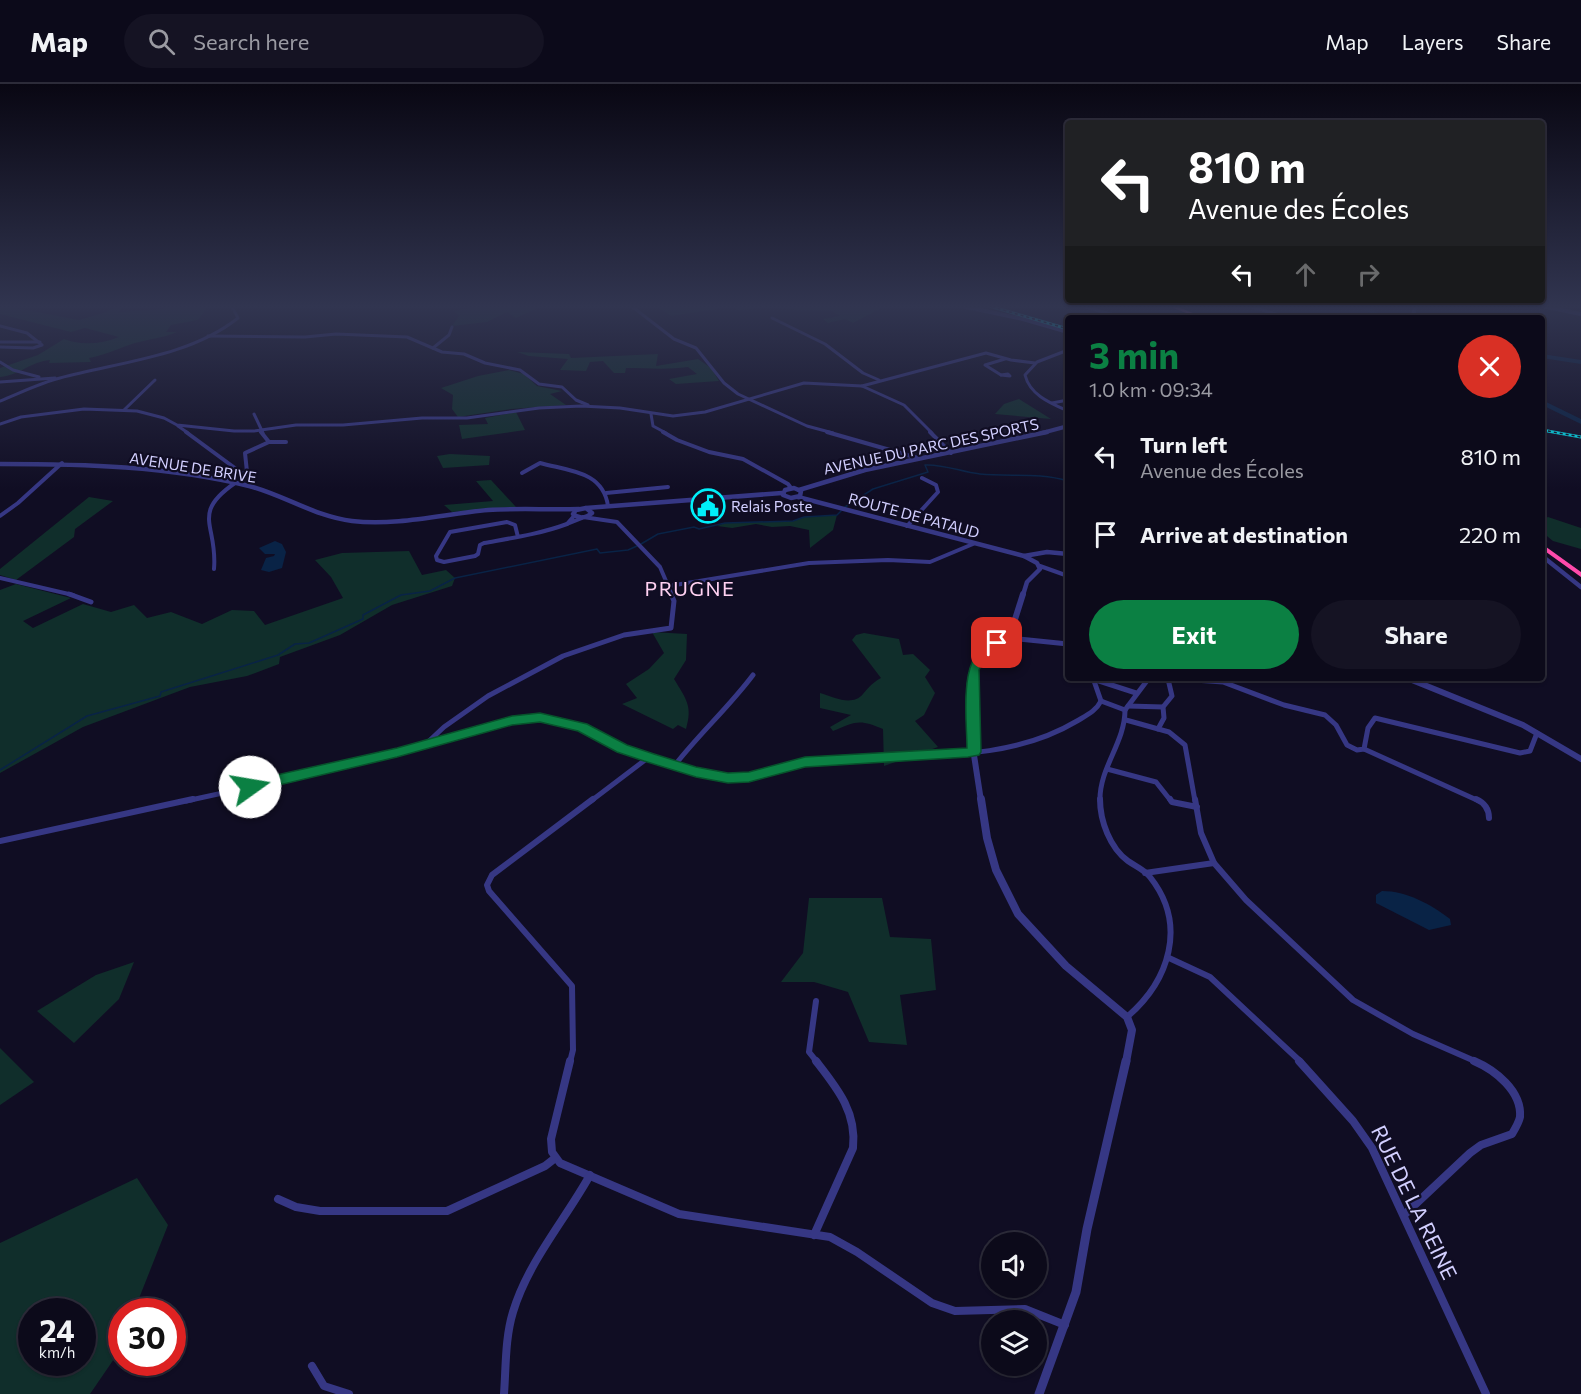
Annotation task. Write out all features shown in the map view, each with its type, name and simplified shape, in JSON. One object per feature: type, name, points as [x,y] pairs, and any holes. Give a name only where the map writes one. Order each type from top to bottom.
[{"type":"highway","points":[[1545,543],[1581,570]]},
{"type":"highway","points":[[1545,548],[1581,575]]},
{"type":"street","points":[[7,366],[46,379]]},
{"type":"street","points":[[0,382],[59,378],[117,366]]},
{"type":"street","points":[[501,366],[520,370],[539,384],[562,387],[576,400],[591,407]]},
{"type":"street","points":[[711,366],[724,383],[738,394],[807,426],[918,458]]},
{"type":"street","points":[[855,366],[880,381]]},
{"type":"street","points":[[177,425],[234,431],[260,430],[284,425],[320,426],[422,418],[467,418],[539,408],[591,407],[620,408],[673,416],[705,412],[804,383],[862,386],[937,366]]},
{"type":"street","points":[[987,366],[1001,375]]},
{"type":"street","points":[[1032,366],[1026,372],[1026,380],[1037,393],[1065,410]]},
{"type":"street","points":[[0,401],[59,378]]},
{"type":"street","points":[[124,410],[155,380]]},
{"type":"street","points":[[862,386],[904,405],[951,453]]},
{"type":"street","points":[[1052,403],[1065,401]]},
{"type":"street","points":[[0,424],[21,417],[84,409],[124,410],[152,414],[177,425],[242,473],[246,472],[245,453],[268,442],[286,442]]},
{"type":"street","points":[[254,414],[268,442]]},
{"type":"street","points":[[651,414],[653,426],[672,438],[709,452],[743,459],[788,484],[791,488],[799,490],[801,494],[798,497]]},
{"type":"street","name":"AVENUE DU PARC DES SPORTS","points":[[799,490],[918,458],[1012,442],[1065,427]]},
{"type":"street","points":[[0,516],[18,503],[62,463]]},
{"type":"street","name":"AVENUE DE BRIVE","points":[[0,464],[62,463],[109,466],[216,479],[280,495],[334,517],[354,521],[376,522],[489,510],[586,508]]},
{"type":"street","points":[[522,473],[540,463],[586,473],[606,494],[606,506]]},
{"type":"street","points":[[216,479],[236,470]]},
{"type":"street","points":[[907,526],[938,492],[936,485],[922,478]]},
{"type":"street","points":[[214,568],[218,554],[212,534],[209,505],[214,497],[235,483]]},
{"type":"street","points":[[606,494],[668,487]]},
{"type":"street","points":[[586,508],[677,503],[782,493],[791,488]]},
{"type":"street","name":"ROUTE DE PATAUD","points":[[782,493],[789,497],[843,508],[1024,556]]},
{"type":"street","points":[[518,537],[515,525],[507,522],[450,532],[436,556],[437,560],[444,562],[476,556],[480,545],[549,532],[606,506]]},
{"type":"street","name":"AVENUE DE BRIVE","points":[[556,508],[583,518]]},
{"type":"street","points":[[586,508],[604,520]]},
{"type":"street","points":[[567,524],[579,509]]},
{"type":"street","points":[[427,743],[437,733],[479,703],[542,666],[609,639],[639,631],[669,630],[674,601],[660,567],[620,524],[583,518]]},
{"type":"street","points":[[669,585],[809,563],[888,560],[930,562],[974,544]]},
{"type":"street","points":[[1024,556],[1047,552],[1065,554]]},
{"type":"street","points":[[1024,556],[1040,566],[1065,575]]},
{"type":"street","points":[[1545,558],[1581,587]]},
{"type":"street","points":[[1011,632],[1027,582],[1038,572],[1040,566]]},
{"type":"street","points":[[0,578],[64,592],[91,602]]},
{"type":"street","points":[[1005,639],[1004,634],[1011,632],[1018,634],[1019,639]]},
{"type":"street","points":[[1039,1394],[1076,1292],[1091,1209],[1121,1091],[1132,1029],[1127,1017],[1066,966],[1032,930],[1013,905],[996,870],[987,838],[974,752],[973,670],[975,664],[988,649],[1005,639],[1065,643]]},
{"type":"street","points":[[675,765],[698,735],[736,698],[753,675]]},
{"type":"street","points":[[0,841],[296,777],[512,721],[540,717],[582,728],[622,748],[649,757],[717,776],[739,779],[805,762],[974,752],[1020,746],[1050,736],[1097,709],[1101,701],[1094,681]]},
{"type":"street","points":[[1101,681],[1136,693]]},
{"type":"street","points":[[1127,1017],[1143,1006],[1161,977],[1169,958],[1170,930],[1165,906],[1151,878],[1125,859],[1110,839],[1100,803],[1107,769],[1123,737],[1127,708],[1146,681]]},
{"type":"street","points":[[1158,729],[1164,718],[1163,707],[1172,696],[1168,681]]},
{"type":"street","points":[[1217,681],[1284,705],[1325,715],[1336,725],[1347,745],[1357,750],[1364,749],[1482,802],[1489,812],[1489,818]]},
{"type":"street","points":[[1414,681],[1523,725],[1581,759]]},
{"type":"street","points":[[1101,701],[1127,708],[1163,707]]},
{"type":"street","points":[[1364,749],[1367,726],[1375,718],[1520,753],[1530,751],[1537,733]]},
{"type":"street","points":[[1126,720],[1177,736],[1185,745],[1201,833],[1214,863],[1246,900],[1345,994],[1413,1034],[1488,1067],[1508,1085],[1518,1103],[1520,1118],[1512,1134],[1481,1145],[1470,1153],[1404,1215]]},
{"type":"street","points":[[649,757],[492,875],[487,885],[489,891],[572,986],[573,1050],[551,1139],[551,1152],[554,1159],[560,1164],[679,1214],[830,1237],[857,1252],[932,1303],[955,1311],[1025,1309],[1065,1325]]},
{"type":"street","points":[[1107,769],[1156,782],[1172,802],[1197,807]]},
{"type":"street","points":[[1145,873],[1214,863]]},
{"type":"street","name":"RUE DE LA REINE","points":[[1169,958],[1210,977],[1296,1057],[1353,1121],[1372,1148],[1486,1394]]},
{"type":"street","points":[[814,1235],[853,1148],[856,1134],[854,1119],[842,1097],[809,1052],[816,1001]]},
{"type":"street","points":[[278,1199],[296,1207],[321,1211],[447,1211],[545,1166],[554,1159]]},
{"type":"street","points":[[504,1394],[515,1304],[534,1267],[590,1175]]},
{"type":"street","points":[[312,1366],[324,1386],[349,1394]]},
{"type":"green space","points":[[30,366],[14,374],[0,377],[0,368]]},
{"type":"green space","points":[[563,366],[588,366],[586,371],[560,370]]},
{"type":"green space","points":[[608,366],[708,366],[719,381],[676,384],[669,379],[697,374],[688,367],[626,368],[625,373],[614,373]]},
{"type":"green space","points":[[509,370],[524,374],[537,386],[562,391],[550,394],[566,405],[511,409],[458,417],[452,409],[453,395],[441,388],[478,376]]},
{"type":"green space","points":[[1019,399],[1051,419],[995,414],[1004,404]]},
{"type":"green space","points":[[516,412],[525,430],[462,439],[459,425],[488,424],[485,418]]},
{"type":"green space","points":[[450,454],[490,456],[489,465],[443,468],[437,456]]},
{"type":"green space","points":[[491,480],[516,507],[452,512],[444,505],[493,501],[476,481]]},
{"type":"green space","points":[[89,497],[113,501],[75,529],[74,537],[16,580],[0,575],[0,569]]},
{"type":"green space","points":[[837,515],[833,530],[810,548],[809,530],[790,526],[772,527],[756,524],[732,528],[717,526],[725,523],[793,521],[804,517]]},
{"type":"green space","points":[[1548,517],[1581,528],[1581,549],[1553,541],[1545,534],[1545,518]]},
{"type":"green space","points":[[409,551],[422,575],[446,570],[455,578],[452,586],[392,605],[340,635],[280,657],[279,664],[247,676],[190,687],[83,727],[0,773],[0,590],[16,584],[71,598],[23,621],[33,628],[83,604],[111,612],[134,605],[147,618],[171,612],[202,624],[232,610],[254,611],[265,625],[343,598],[331,577],[315,560],[342,553]]},
{"type":"green space","points":[[652,632],[687,634],[686,660],[674,679],[688,708],[686,729],[678,725],[673,729],[622,704],[637,698],[626,684],[649,669],[664,653]]},
{"type":"green space","points":[[864,633],[899,639],[903,655],[913,654],[930,670],[925,677],[935,693],[924,715],[915,721],[938,747],[884,766],[883,729],[858,722],[833,731],[830,727],[851,715],[820,708],[820,693],[843,700],[854,700],[881,678],[852,640],[856,635]]},
{"type":"green space","points":[[809,898],[882,898],[890,937],[931,939],[936,990],[900,995],[907,1045],[869,1042],[848,992],[814,982],[781,982],[803,953]]},
{"type":"green space","points":[[134,962],[119,999],[74,1043],[37,1011],[96,975]]},
{"type":"green space","points":[[0,1048],[34,1082],[0,1105]]},
{"type":"green space","points":[[137,1178],[168,1225],[139,1298],[108,1298],[108,1368],[90,1394],[0,1394],[0,1243]]},
{"type":"water","points":[[275,541],[282,544],[286,552],[282,568],[269,572],[261,570],[266,558],[275,554],[265,554],[259,548]]},
{"type":"water","points":[[1382,891],[1400,893],[1418,899],[1450,919],[1451,925],[1429,930],[1376,903],[1376,895]]},
{"type":"waterway","points":[[1545,404],[1581,422]]},
{"type":"waterway","points":[[845,507],[873,489],[928,472],[925,465],[980,474],[1035,476],[1065,480]]},
{"type":"waterway","points":[[641,544],[658,534],[694,527],[699,529],[725,523],[793,521],[804,517],[837,515],[841,511]]},
{"type":"waterway","points":[[0,770],[87,716],[160,696],[161,692],[278,655],[295,644],[309,643],[363,619],[363,615],[401,595],[430,591],[455,578],[597,549],[600,553],[628,550],[637,546]]},
{"type":"railway","points":[[1545,431],[1581,437]]},
{"type":"place","name":"Relais Poste","points":[[708,506]]},
{"type":"district","name":"PRUGNE","points":[[690,588]]},
{"type":"route","points":[[250,787],[397,752],[512,721],[540,717],[582,728],[622,748],[696,772],[739,779],[805,762],[974,752],[972,742],[973,670],[980,657],[997,643]]}]
